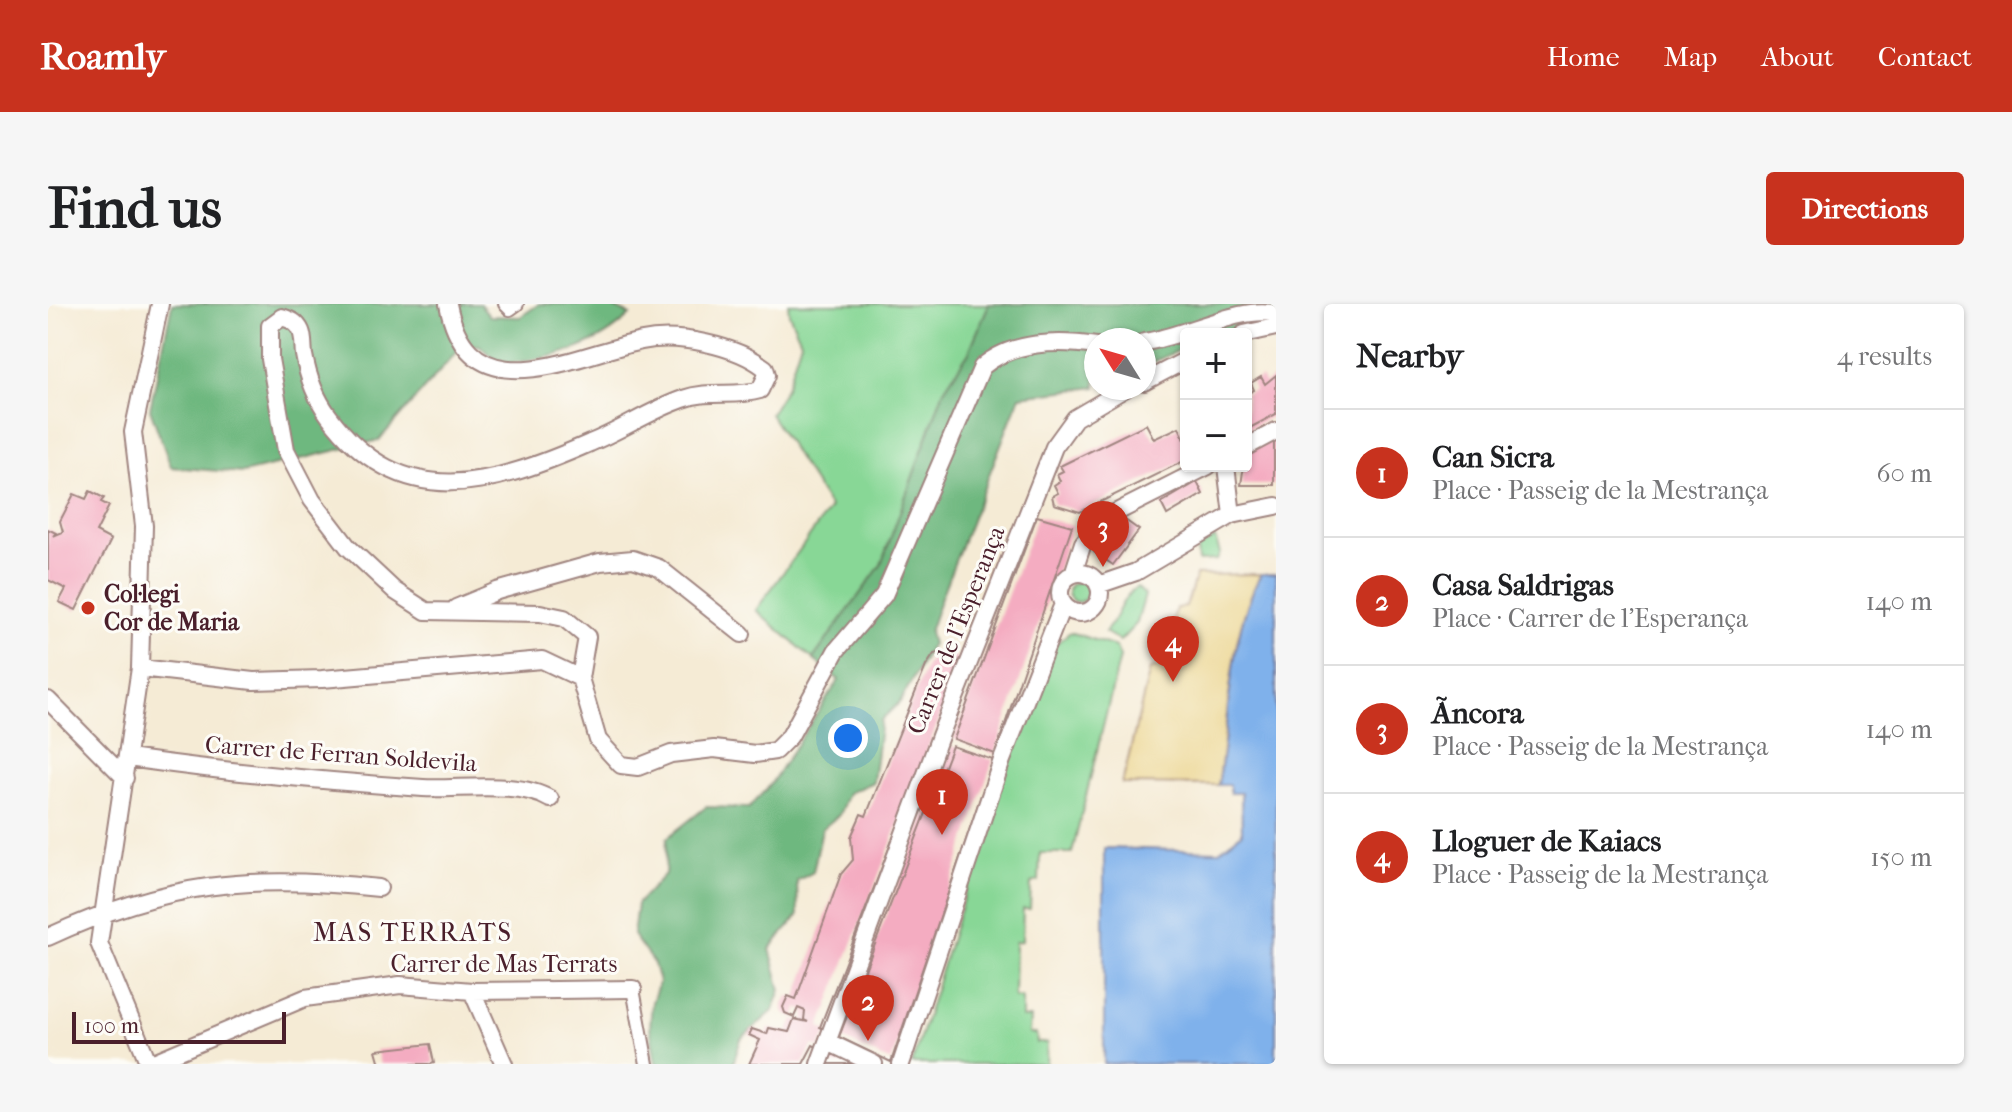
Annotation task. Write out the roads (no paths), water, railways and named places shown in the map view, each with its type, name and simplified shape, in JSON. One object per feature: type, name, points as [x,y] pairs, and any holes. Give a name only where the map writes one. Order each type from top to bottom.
[{"type":"street","points":[[149,1064],[99,943],[140,668],[144,526],[133,432],[160,304]]},
{"type":"street","points":[[448,304],[458,338],[474,356],[494,366],[517,371],[564,365],[644,340],[677,339],[754,359],[765,368],[767,375],[760,390],[741,396],[716,391],[684,398],[590,443],[505,476],[463,483],[411,480],[373,461],[314,396],[301,331],[293,320],[282,317],[270,326],[270,359],[286,450],[312,500],[348,547],[395,591],[426,611],[540,613],[564,618],[587,637],[580,678],[598,740],[621,765],[638,767],[671,754],[714,749],[755,754],[775,751],[790,736],[836,651],[884,595],[982,367],[996,355],[1017,348],[1067,341],[1084,344]]},
{"type":"street","points":[[505,304],[510,309],[517,304]]},
{"type":"street","points":[[1156,338],[1242,310],[1265,309],[1276,314]]},
{"type":"street","points":[[1252,332],[1276,327]]},
{"type":"street","points":[[1156,376],[1180,363]]},
{"type":"street","name":"Carrer de l'Esperança","points":[[819,1064],[940,736],[1054,447],[1075,418],[1106,400]]},
{"type":"street","points":[[1252,444],[1276,431]]},
{"type":"street","points":[[1068,608],[1060,587],[1073,574],[1083,543],[1105,518],[1196,472]]},
{"type":"street","points":[[1227,472],[1232,515]]},
{"type":"street","points":[[1098,585],[1136,572],[1232,515],[1276,506]]},
{"type":"street","points":[[447,611],[497,591],[600,562],[633,559],[659,568],[742,634]]},
{"type":"street","points":[[1068,608],[1086,611],[1096,604],[1098,585],[1091,576],[1073,574]]},
{"type":"street","points":[[901,1064],[1002,760],[1046,647],[1068,608]]},
{"type":"street","points":[[140,668],[253,681],[542,660],[580,678]]},
{"type":"street","points":[[48,700],[125,778]]},
{"type":"street","name":"Carrer de Ferran Soldevila","points":[[128,758],[281,777],[461,790],[517,788],[550,799]]},
{"type":"street","points":[[48,937],[103,912],[169,892],[259,880],[379,888]]},
{"type":"street","name":"Carrer de Mas Terrats","points":[[149,1064],[305,998],[400,985],[472,991],[633,989]]},
{"type":"street","points":[[633,989],[647,1064]]},
{"type":"street","points":[[472,991],[504,1064]]},
{"type":"street","points":[[828,1042],[874,1064]]},
{"type":"water","points":[[1261,574],[1276,574],[1276,1064],[1104,1064],[1104,848],[1219,851],[1242,833],[1241,793],[1230,793],[1230,785],[1218,785],[1236,651],[1250,599]]},
{"type":"place","name":"Ãncora","points":[[1103,567]]},
{"type":"place","name":"Col·legi Cor de Maria","points":[[88,608]]},
{"type":"place","name":"Lloguer de Kaiacs","points":[[1173,682]]},
{"type":"place","name":"Can Sicra","points":[[942,835]]},
{"type":"place","name":"Casa Saldrigas","points":[[868,1041]]},
{"type":"district","name":"MAS TERRATS","points":[[413,932]]}]
